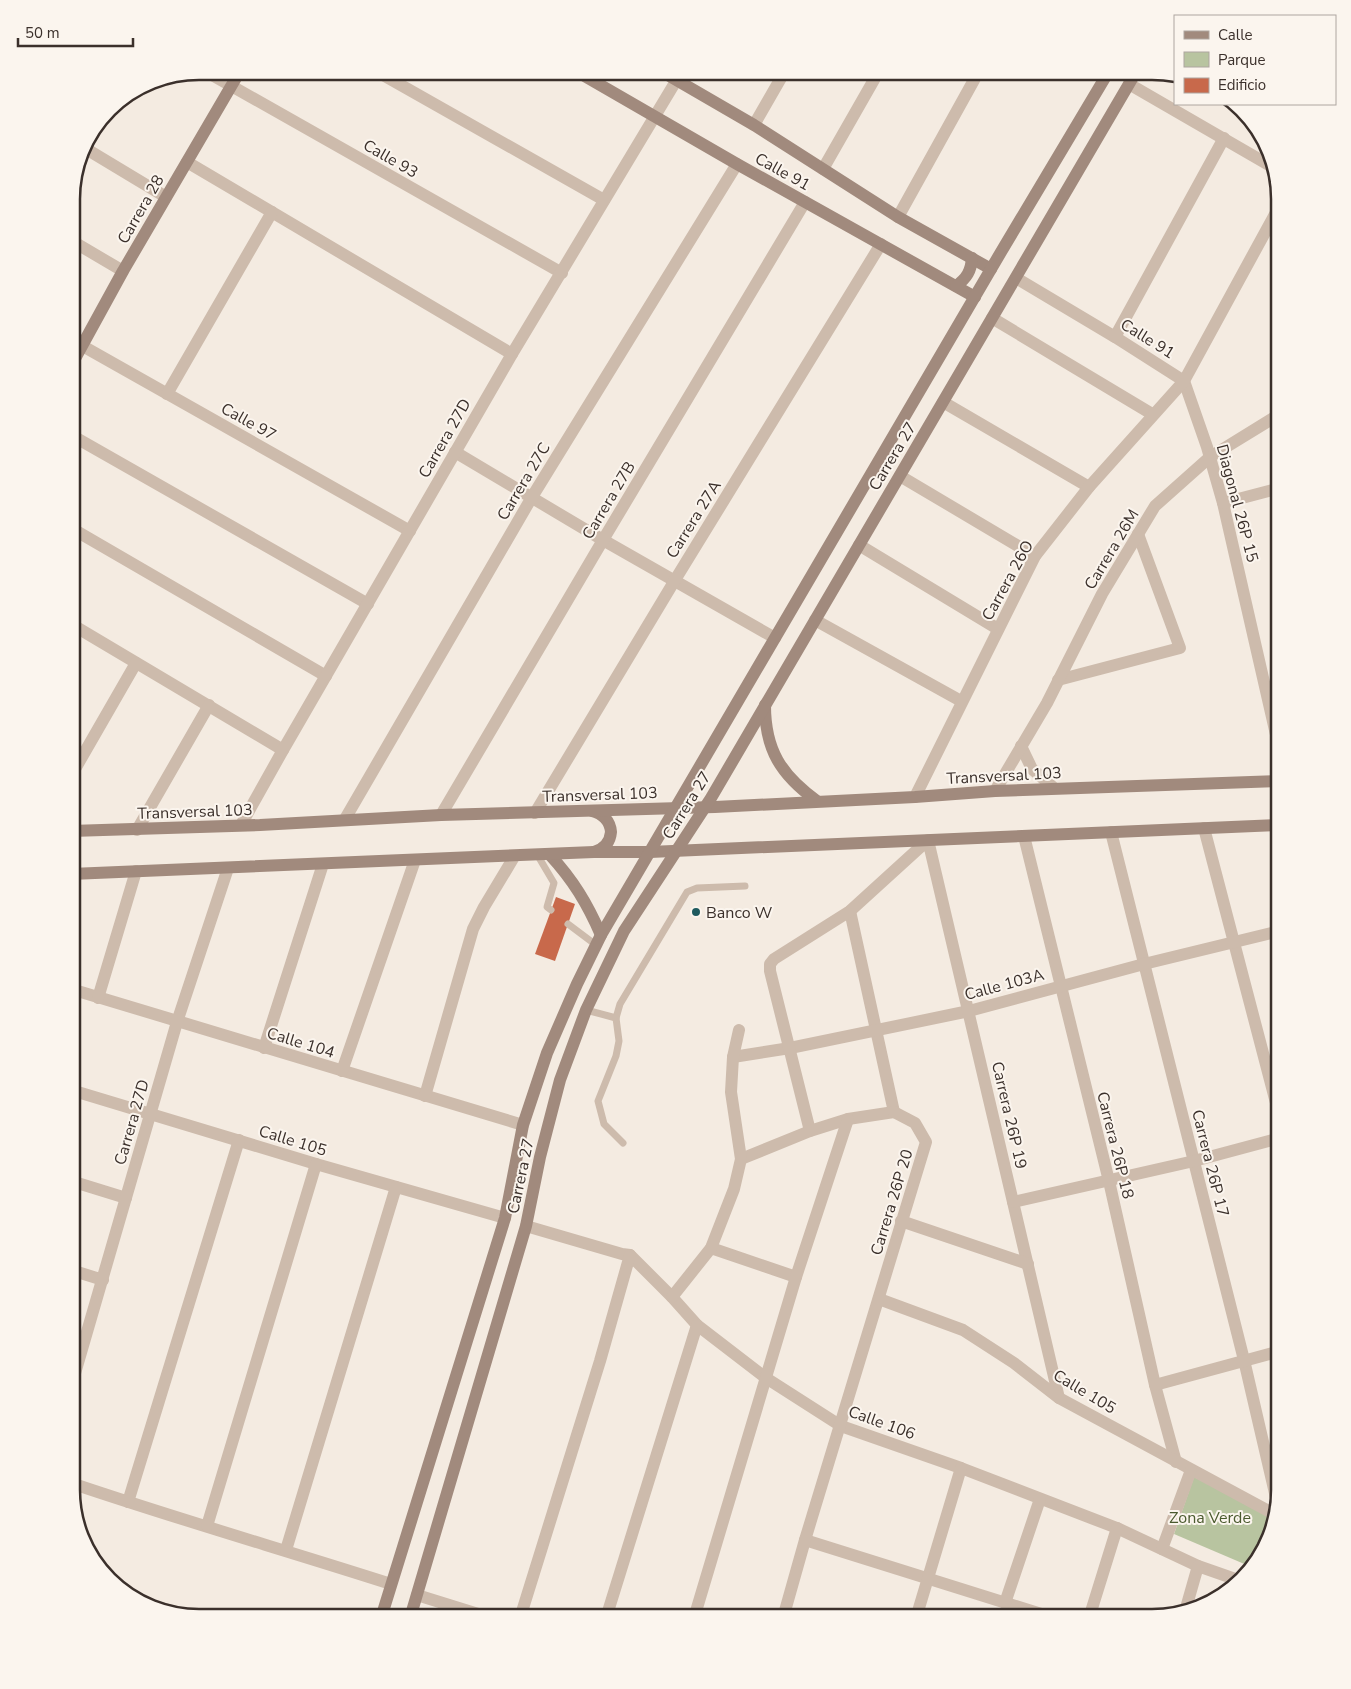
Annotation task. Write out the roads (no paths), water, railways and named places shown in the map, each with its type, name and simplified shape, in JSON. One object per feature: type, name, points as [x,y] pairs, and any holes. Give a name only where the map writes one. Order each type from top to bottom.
[{"type":"street","name":"Calle 93","points":[[221,80],[562,273]]},
{"type":"street","name":"Carrera 28","points":[[80,338],[123,271],[235,80]]},
{"type":"street","points":[[392,80],[604,200]]},
{"type":"street","name":"Calle 91","points":[[591,80],[975,297]]},
{"type":"street","name":"Carrera 27D","points":[[241,825],[282,750],[512,354],[677,80]]},
{"type":"street","name":"Calle 91","points":[[686,80],[898,217],[991,269]]},
{"type":"street","points":[[754,125],[780,80]]},
{"type":"street","points":[[823,169],[874,80]]},
{"type":"street","points":[[898,217],[975,80]]},
{"type":"street","name":"Carrera 27","points":[[384,1609],[505,1218],[522,1125],[547,1053],[577,984],[598,940],[991,269],[1104,80]]},
{"type":"street","name":"Carrera 27","points":[[413,1609],[526,1226],[540,1157],[560,1080],[586,1010],[624,931],[705,807],[1131,80]]},
{"type":"street","points":[[1129,84],[1265,163]]},
{"type":"street","points":[[1115,337],[1224,138]]},
{"type":"street","points":[[91,151],[166,197]]},
{"type":"street","points":[[187,162],[512,354]]},
{"type":"street","name":"Carrera 27C","points":[[345,819],[532,497],[737,164]]},
{"type":"street","name":"Carrera 27B","points":[[441,815],[805,202]]},
{"type":"street","points":[[167,394],[272,212]]},
{"type":"street","name":"Carrera 26O","points":[[915,797],[1035,556],[1089,487],[1152,414],[1184,381],[1271,222]]},
{"type":"street","name":"Carrera 27A","points":[[535,813],[881,244]]},
{"type":"street","points":[[80,246],[123,271]]},
{"type":"street","points":[[956,286],[968,274],[972,266],[972,258]]},
{"type":"street","name":"Calle 91","points":[[1016,278],[1184,381]]},
{"type":"street","points":[[992,318],[1152,414]]},
{"type":"street","name":"Calle 97","points":[[80,345],[410,531]]},
{"type":"street","name":"Diagonal 26P 15","points":[[1184,381],[1209,452],[1271,692]]},
{"type":"street","points":[[943,402],[1089,487]]},
{"type":"street","name":"Carrera 26M","points":[[995,791],[1058,680],[1102,594],[1155,506],[1209,452],[1271,419]]},
{"type":"street","points":[[80,440],[368,604]]},
{"type":"street","points":[[455,452],[603,540],[775,638]]},
{"type":"street","points":[[900,476],[1035,556]]},
{"type":"street","points":[[1223,503],[1271,490]]},
{"type":"street","points":[[80,533],[326,676]]},
{"type":"street","points":[[1058,680],[1180,648],[1138,534]]},
{"type":"street","points":[[859,545],[998,629]]},
{"type":"street","points":[[815,620],[962,701]]},
{"type":"street","points":[[80,629],[282,750]]},
{"type":"street","points":[[80,760],[136,663]]},
{"type":"street","points":[[765,704],[765,720],[770,744],[781,767],[797,786],[817,801]]},
{"type":"street","points":[[137,830],[209,705]]},
{"type":"street","points":[[1021,746],[1032,769],[1054,788]]},
{"type":"street","name":"Transversal 103","points":[[80,831],[137,830],[441,815],[705,807],[1054,788],[1271,781]]},
{"type":"street","points":[[590,811],[603,815],[609,822],[611,832],[603,849],[594,852]]},
{"type":"street","points":[[80,874],[1271,825]]},
{"type":"street","points":[[1204,828],[1271,1084]]},
{"type":"street","name":"Carrera 26P 17","points":[[1111,832],[1244,1360],[1271,1476]]},
{"type":"street","name":"Carrera 26P 18","points":[[1024,836],[1108,1181],[1155,1385],[1176,1462]]},
{"type":"street","points":[[810,1131],[770,971],[770,964],[774,959],[850,911],[928,840]]},
{"type":"street","name":"Carrera 26P 19","points":[[928,840],[1059,1398]]},
{"type":"street","points":[[544,856],[566,872],[580,891],[598,940]]},
{"type":"street","points":[[426,1096],[473,929],[514,857]]},
{"type":"street","points":[[342,1072],[415,860]]},
{"type":"street","points":[[264,1048],[323,864]]},
{"type":"street","name":"Carrera 27D","points":[[80,1345],[102,1280],[177,1022],[228,868]]},
{"type":"street","points":[[98,998],[136,871]]},
{"type":"street","points":[[741,1160],[810,1131],[848,1119],[894,1112],[850,911]]},
{"type":"street","name":"Calle 103A","points":[[733,1057],[790,1048],[969,1011],[1144,964],[1271,933]]},
{"type":"street","name":"Calle 104","points":[[80,992],[522,1125]]},
{"type":"street","points":[[672,1296],[711,1248],[734,1189],[741,1160],[731,1092],[733,1057],[739,1030]]},
{"type":"street","name":"Calle 105","points":[[80,1093],[396,1188],[505,1218]]},
{"type":"street","name":"Carrera 26P 20","points":[[786,1609],[926,1142],[915,1123],[894,1112]]},
{"type":"street","points":[[697,1609],[796,1277],[848,1119]]},
{"type":"street","points":[[128,1502],[238,1140]]},
{"type":"street","points":[[1013,1202],[1194,1161],[1271,1140]]},
{"type":"street","points":[[207,1526],[316,1164]]},
{"type":"street","points":[[80,1184],[126,1198]]},
{"type":"street","points":[[286,1550],[396,1188]]},
{"type":"street","points":[[901,1221],[1028,1264]]},
{"type":"street","points":[[523,1609],[600,1361],[630,1255],[526,1226]]},
{"type":"street","points":[[711,1248],[796,1277]]},
{"type":"street","name":"Calle 106","points":[[630,1255],[672,1296],[697,1325],[766,1378],[841,1426],[961,1468],[1117,1528],[1198,1566],[1231,1578]]},
{"type":"street","points":[[80,1273],[102,1280]]},
{"type":"street","name":"Calle 105","points":[[878,1299],[963,1330],[1014,1363],[1059,1398],[1269,1511]]},
{"type":"street","points":[[609,1609],[697,1325]]},
{"type":"street","points":[[1155,1385],[1271,1353]]},
{"type":"street","points":[[919,1609],[961,1468]]},
{"type":"street","points":[[1162,1549],[1191,1470]]},
{"type":"street","points":[[80,1486],[391,1584]]},
{"type":"street","points":[[1005,1603],[1040,1499]]},
{"type":"street","points":[[1092,1609],[1117,1528]]},
{"type":"street","points":[[805,1540],[1025,1609]]},
{"type":"street","points":[[1187,1604],[1198,1566]]},
{"type":"street","points":[[417,1595],[462,1609]]},
{"type":"lane","points":[[544,856],[554,883],[547,907],[551,910]]},
{"type":"lane","points":[[624,1143],[604,1124],[598,1101],[616,1056],[619,1041],[616,1018],[620,1004],[687,892],[697,888],[744,886]]},
{"type":"lane","points":[[568,924],[598,940]]},
{"type":"lane","points":[[586,1010],[616,1018]]},
{"type":"place","name":"Banco W","points":[[696,912]]},
{"type":"park label","name":"Zona Verde","points":[[1210,1517]]}]
